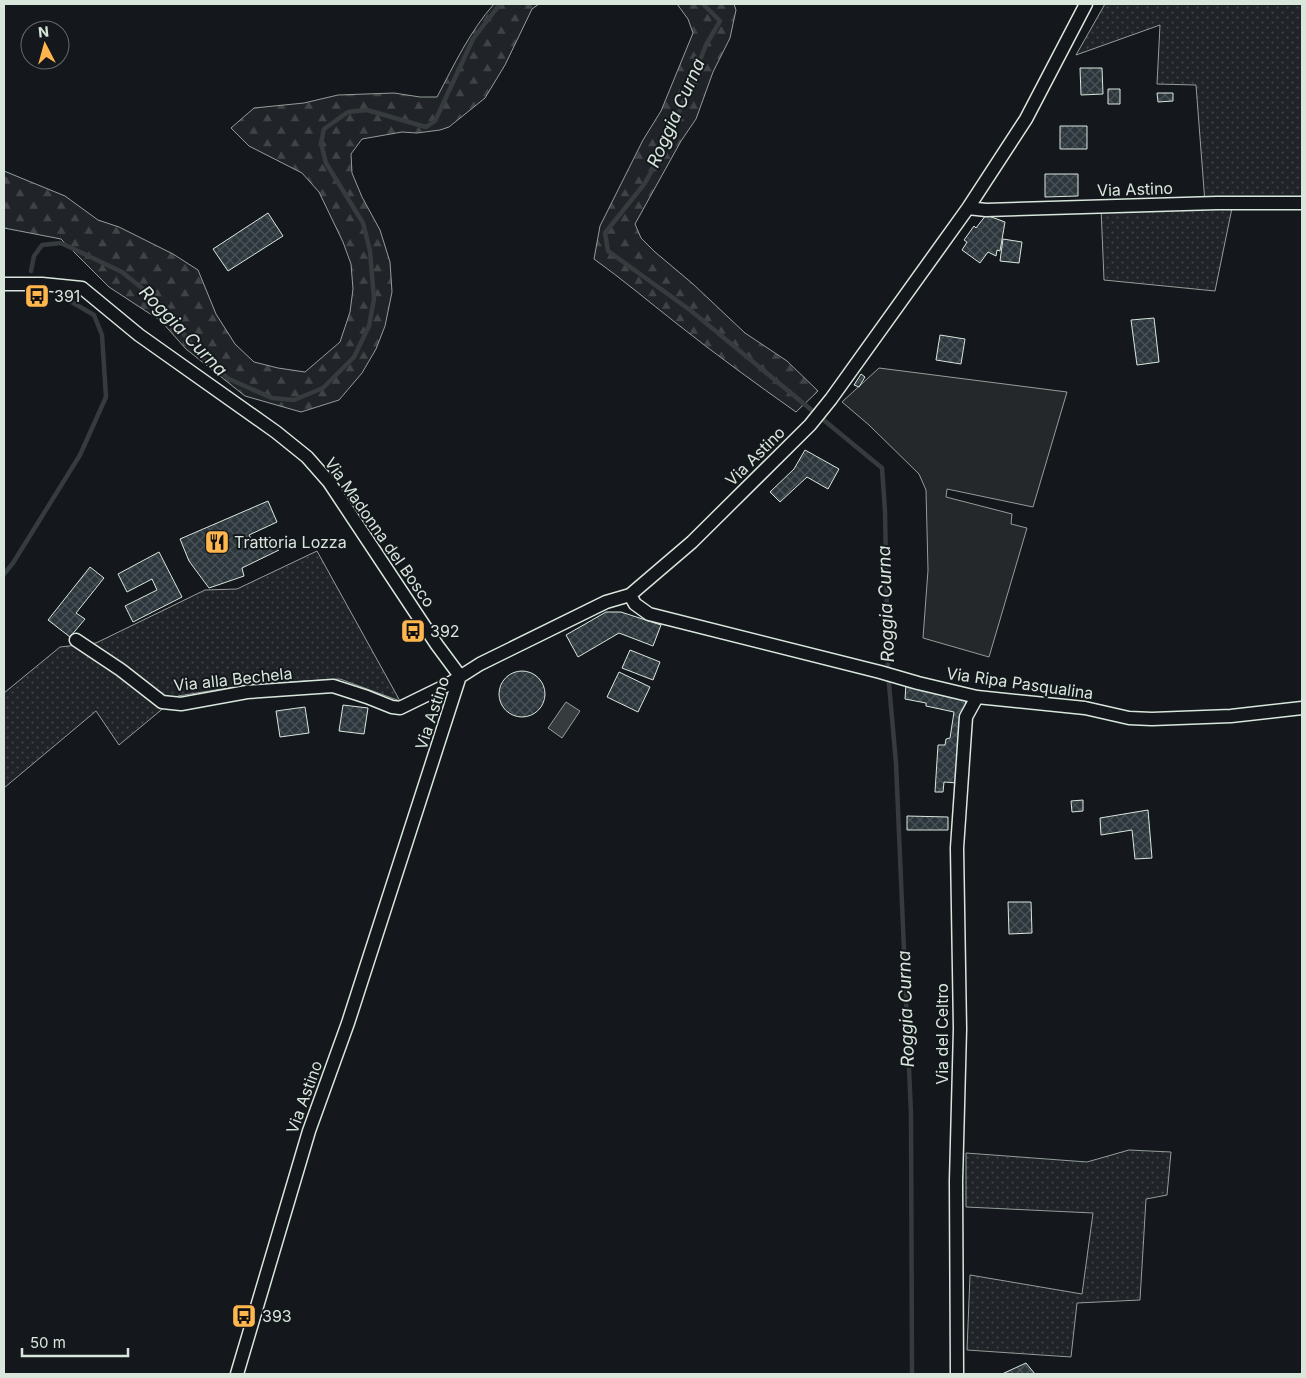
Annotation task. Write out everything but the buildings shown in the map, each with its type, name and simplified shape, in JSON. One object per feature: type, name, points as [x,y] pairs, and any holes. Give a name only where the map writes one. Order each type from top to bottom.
[{"type":"street","name":"Via Astino","points":[[237,1374],[308,1131],[348,1023],[460,676],[606,602],[630,595],[692,542],[810,425],[831,399],[968,208],[1026,119],[1086,4]]},
{"type":"street","name":"Via Astino","points":[[968,208],[979,210],[1217,203],[1302,203]]},
{"type":"street","name":"Via Madonna del Bosco","points":[[4,284],[42,284],[82,288],[146,340],[276,432],[307,457],[329,482],[437,645],[460,676]]},
{"type":"street","name":"Via Ripa Pasqualina","points":[[630,595],[635,604],[649,614],[977,697],[1085,708],[1129,718],[1152,719],[1231,716],[1302,708]]},
{"type":"street","name":"Via alla Bechela","points":[[76,640],[121,670],[162,702],[181,704],[247,692],[333,686],[367,697],[392,708],[400,708],[460,676]]},
{"type":"street","name":"Via del Celtro","points":[[957,1374],[956,1181],[960,1029],[957,848],[966,717],[977,697]]},
{"type":"green space","points":[[494,4],[539,4],[532,9],[505,65],[485,98],[449,127],[440,130],[417,133],[402,132],[362,139],[351,154],[352,173],[362,197],[380,230],[390,262],[392,292],[385,326],[376,349],[362,373],[339,400],[301,412],[245,396],[186,349],[161,321],[109,287],[61,239],[4,228],[4,171],[65,196],[98,220],[119,227],[173,254],[198,270],[216,314],[235,344],[254,362],[305,372],[340,342],[350,312],[353,289],[351,264],[343,242],[319,192],[302,173],[249,146],[231,128],[254,108],[304,103],[338,95],[394,93],[420,97],[437,97],[470,37]]},
{"type":"green space","points":[[677,4],[734,4],[736,10],[730,38],[713,72],[696,119],[681,141],[635,224],[641,238],[655,252],[693,284],[745,333],[787,361],[818,391],[796,412],[705,346],[594,259],[600,226],[643,140],[661,111],[693,33],[688,19]]},
{"type":"green space","points":[[1105,4],[1302,4],[1302,201],[1232,208],[1215,291],[1104,280],[1101,208],[1205,203],[1196,85],[1157,84],[1160,25],[1076,55]]},
{"type":"green space","points":[[317,551],[400,701],[340,679],[253,684],[178,696],[119,745],[96,711],[4,788],[4,693],[60,647],[96,643],[205,590],[237,589]]},
{"type":"green space","points":[[1129,1150],[1171,1152],[1167,1195],[1146,1199],[1140,1300],[1077,1303],[1071,1357],[967,1350],[970,1275],[1082,1294],[1093,1213],[966,1207],[966,1153],[1087,1162]]},
{"type":"shaded area","points":[[879,368],[1067,392],[1033,507],[947,489],[946,497],[1012,514],[1011,524],[1027,528],[989,657],[923,638],[928,570],[926,490],[919,474],[869,425],[842,402]]},
{"type":"shaded area","points":[[566,702],[580,711],[562,738],[548,728]]},
{"type":"waterway","name":"Roggia Curna","points":[[31,271],[34,256],[42,245],[61,243],[122,272],[153,297],[207,362],[229,379],[272,398],[294,400],[323,388],[354,357],[369,326],[374,299],[370,251],[363,223],[326,163],[321,143],[324,129],[348,112],[367,110],[426,127],[435,121],[473,39],[500,4]]},
{"type":"waterway","name":"Roggia Curna","points":[[703,4],[720,21],[706,45],[665,147],[645,183],[605,233],[608,251],[690,310],[882,468],[885,511],[888,673],[896,763],[911,1114],[912,1374]]},
{"type":"waterway","name":"Roggia Curna","points":[[4,574],[13,563],[80,455],[106,397],[102,335],[94,315],[63,297]]},
{"type":"place","name":"391","points":[[37,296]]},
{"type":"place","name":"Trattoria Lozza","points":[[217,542]]},
{"type":"place","name":"392","points":[[413,631]]},
{"type":"place","name":"393","points":[[244,1316]]}]
